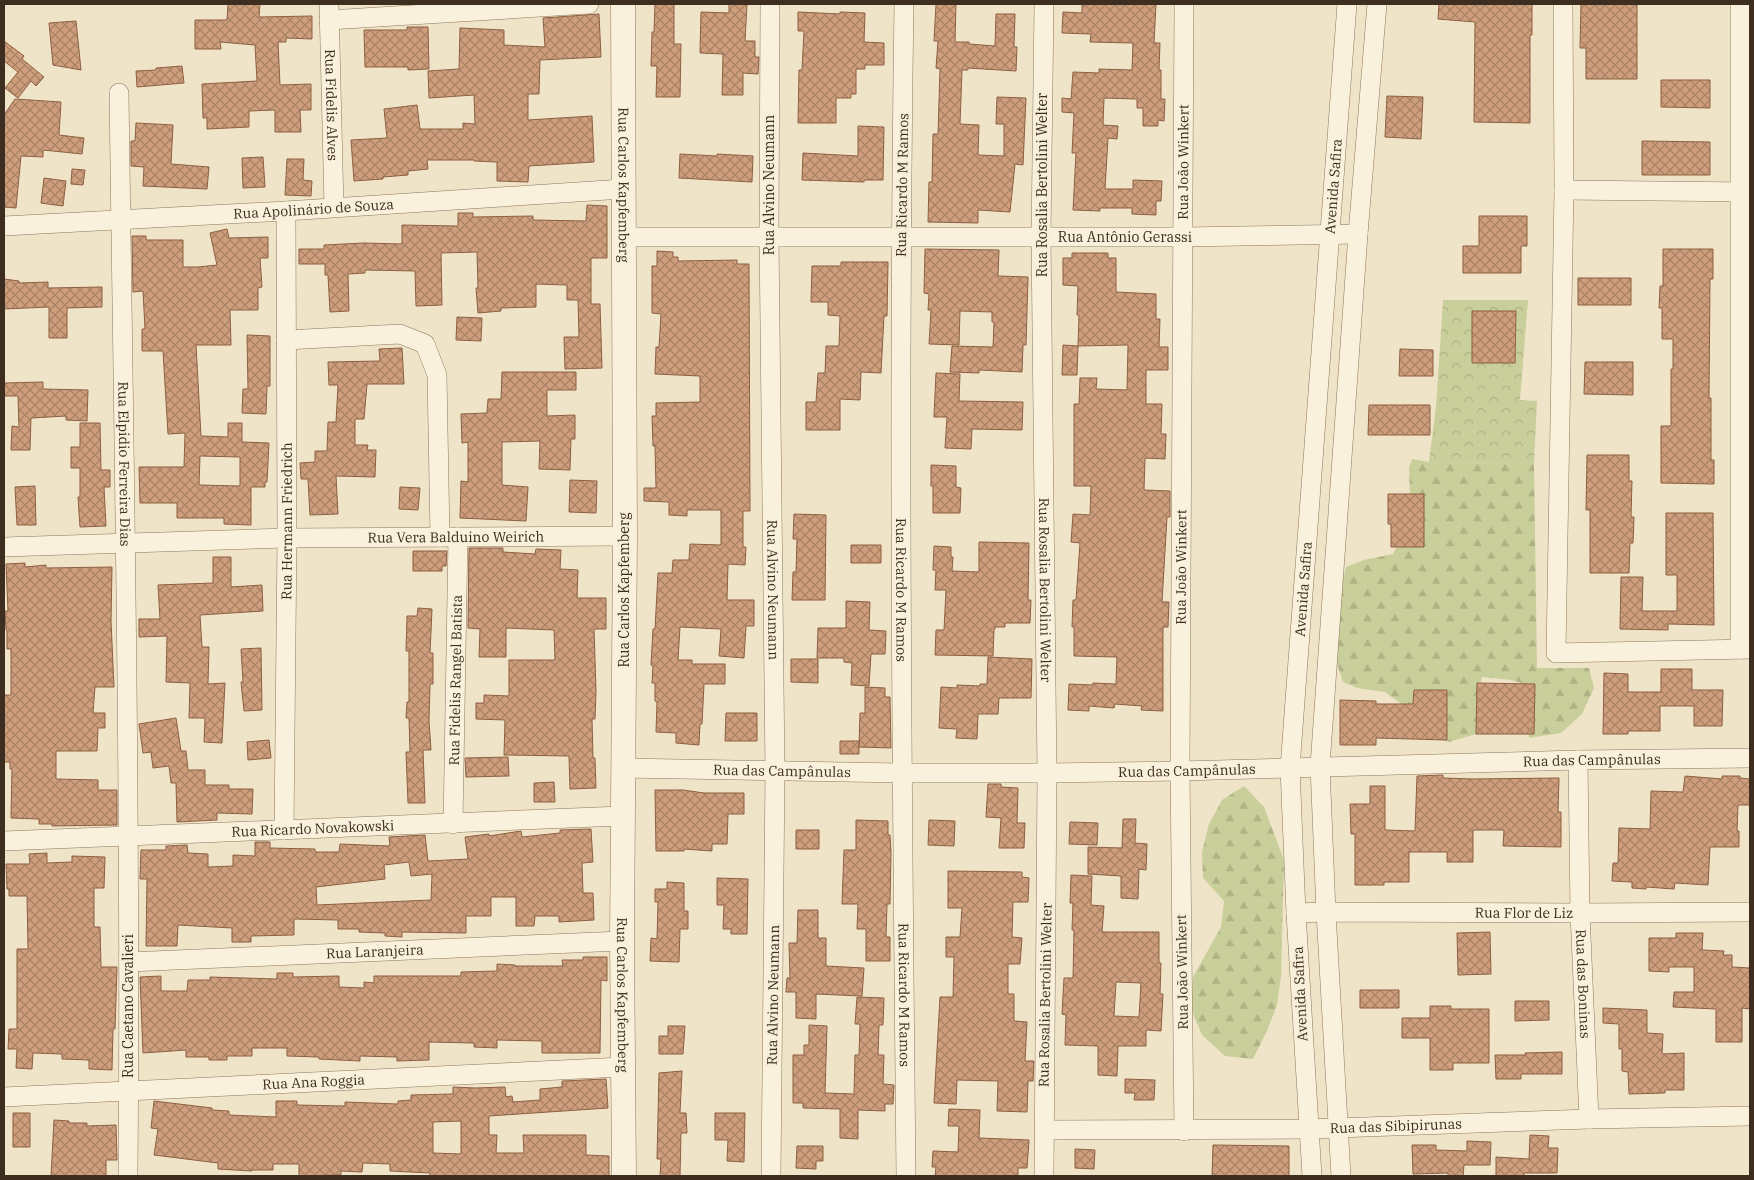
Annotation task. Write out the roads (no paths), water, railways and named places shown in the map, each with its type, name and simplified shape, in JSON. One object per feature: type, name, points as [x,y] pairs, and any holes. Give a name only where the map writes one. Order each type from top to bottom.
[{"type":"street","points":[[329,12],[589,4]]},
{"type":"street","name":"Rua Carlos Kapfemberg","points":[[623,4],[625,536],[622,940],[624,1176]]},
{"type":"street","name":"Rua Alvino Neumann","points":[[770,4],[769,236],[775,772],[771,1176]]},
{"type":"street","name":"Rua Ricardo M Ramos","points":[[904,4],[901,236],[901,773],[906,1176]]},
{"type":"street","name":"Rua Rosalia Bertolini Welter","points":[[1044,4],[1041,236],[1047,773],[1044,1176]]},
{"type":"street","name":"Rua João Winkert","points":[[1184,4],[1180,771],[1184,1131]]},
{"type":"street","name":"Avenida Safira","points":[[1312,1176],[1296,913],[1290,768],[1347,4]]},
{"type":"street","name":"Avenida Safira","points":[[1341,1176],[1320,766],[1358,234],[1377,4]]},
{"type":"street","points":[[1563,4],[1564,190],[1556,652],[1745,649],[1745,192],[1740,4]]},
{"type":"street","name":"Rua Fidelis Alves","points":[[329,12],[334,207]]},
{"type":"street","name":"Rua Elpidio Ferreira Dias","points":[[119,93],[126,544],[128,836]]},
{"type":"street","name":"Rua Apolinário de Souza","points":[[4,226],[121,221],[623,189]]},
{"type":"street","points":[[1564,190],[1745,192]]},
{"type":"street","name":"Rua Hermann Friedrich","points":[[284,830],[287,538],[286,211]]},
{"type":"street","name":"Rua Antônio Gerassi","points":[[623,236],[1184,237],[1358,234]]},
{"type":"street","name":"Rua Fidelis Rangel Batista","points":[[286,340],[400,334],[425,344],[437,376],[449,538],[453,824]]},
{"type":"street","name":"Rua Vera Balduino Weirich","points":[[4,547],[287,538],[625,536]]},
{"type":"street","name":"Rua das Campânulas","points":[[623,768],[775,772],[1047,773],[1578,760],[1750,758]]},
{"type":"street","name":"Rua das Boninas","points":[[1578,760],[1580,913],[1589,1119]]},
{"type":"street","name":"Rua Ricardo Novakowski","points":[[4,841],[622,816]]},
{"type":"street","name":"Rua Caetano Cavalieri","points":[[128,836],[128,1176]]},
{"type":"street","name":"Rua Flor de Liz","points":[[1296,913],[1750,912]]},
{"type":"street","name":"Rua Laranjeira","points":[[129,962],[622,940]]},
{"type":"street","name":"Rua Ana Roggia","points":[[4,1097],[623,1067]]},
{"type":"street","name":"Rua das Sibipirunas","points":[[1044,1130],[1184,1131],[1309,1129],[1589,1119],[1750,1116]]}]
